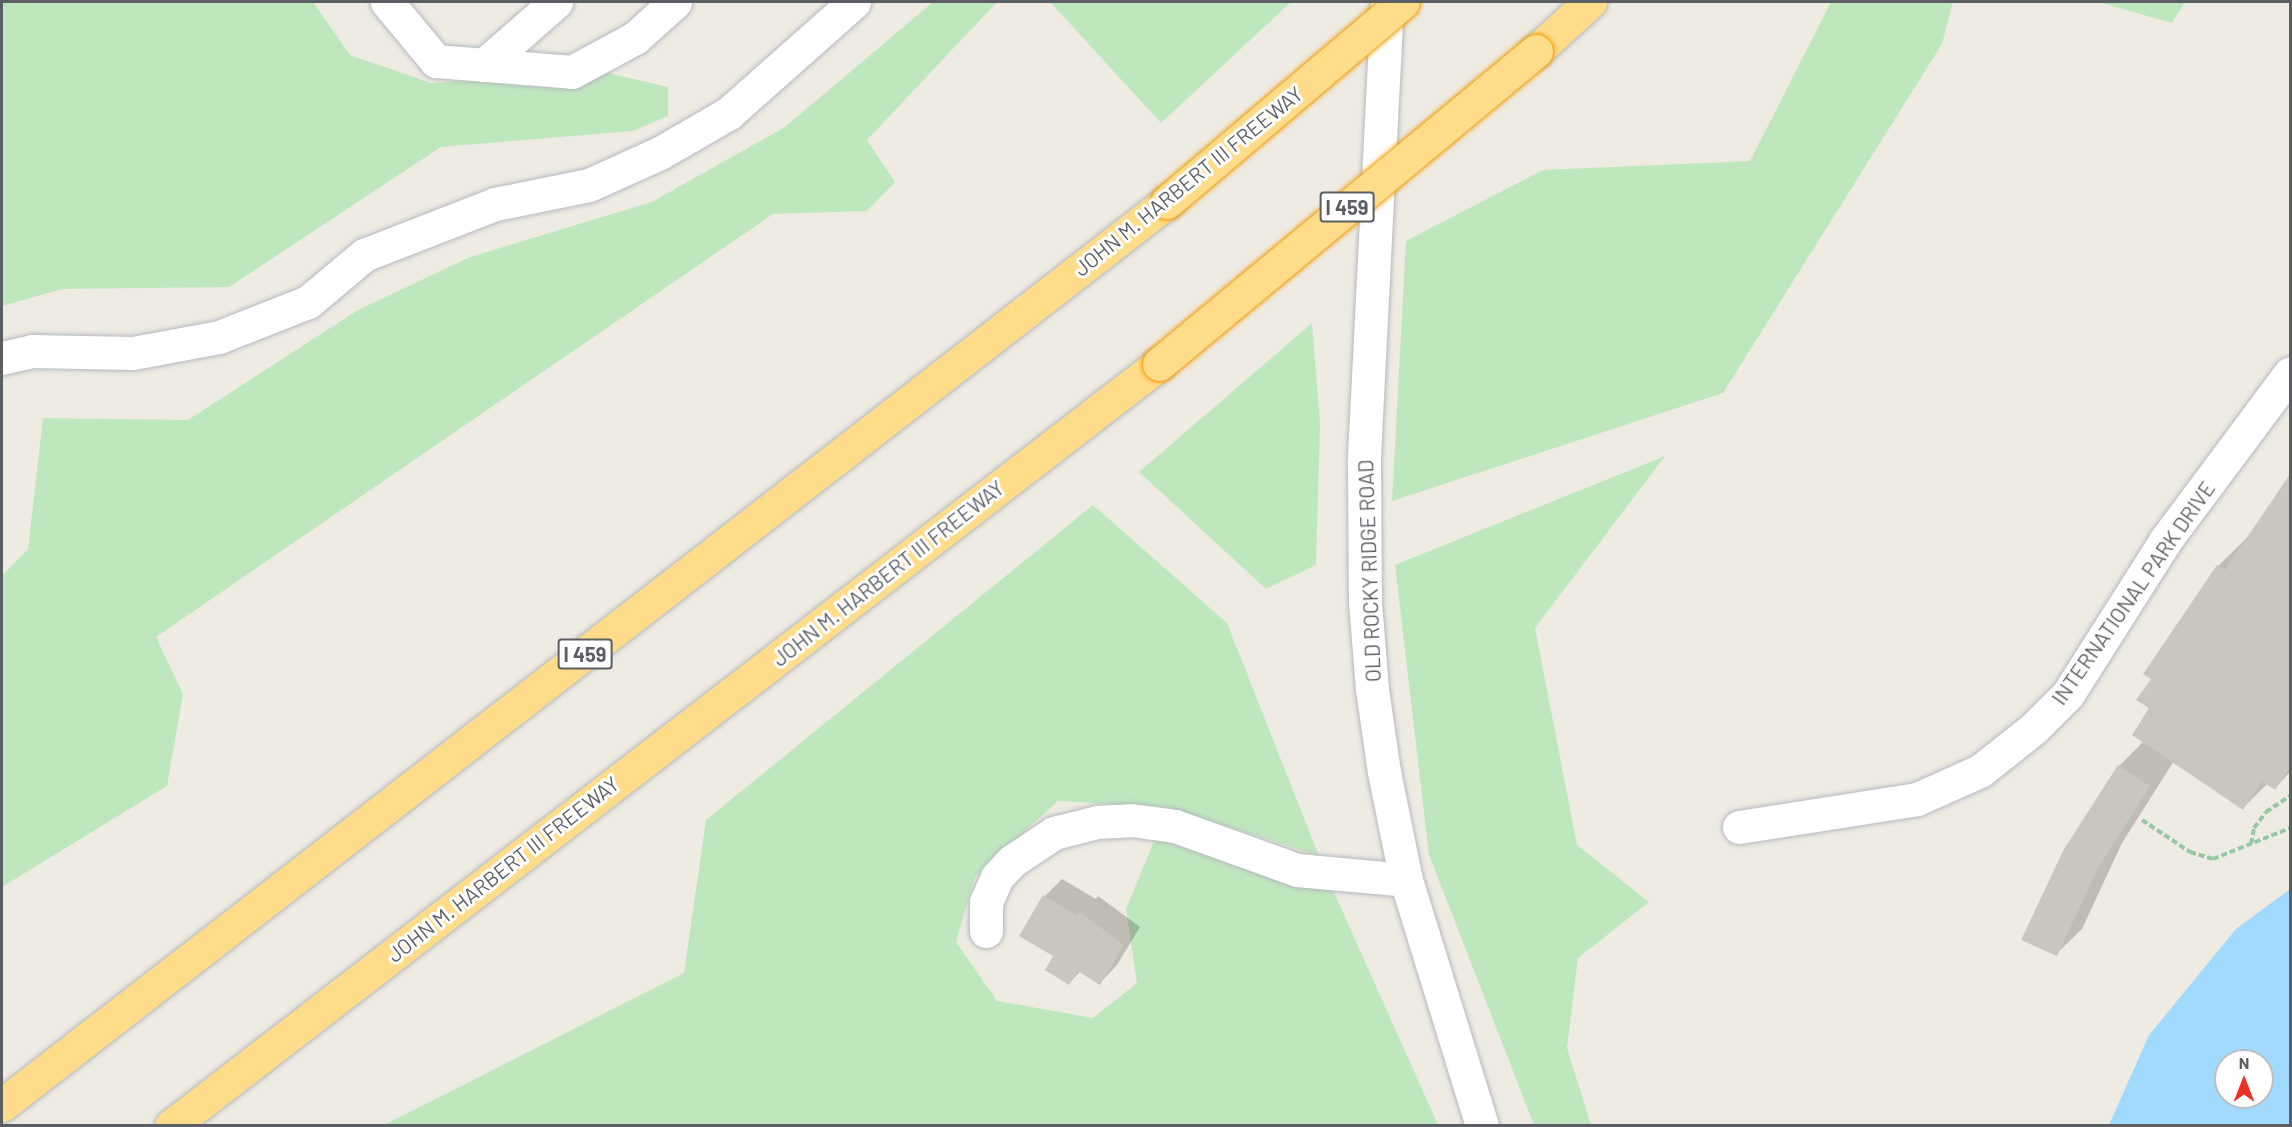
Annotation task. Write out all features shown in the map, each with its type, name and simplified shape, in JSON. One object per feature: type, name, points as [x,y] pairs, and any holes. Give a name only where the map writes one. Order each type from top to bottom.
[{"type":"highway","name":"JOHN M. HARBERT III FREEWAY","points":[[2,1105],[1167,202],[1403,2]]},
{"type":"highway","name":"JOHN M. HARBERT III FREEWAY","points":[[171,1125],[1159,364],[1536,51],[1590,2]]},
{"type":"street","points":[[387,2],[436,61],[572,72],[635,38],[675,2]]},
{"type":"street","points":[[484,65],[556,2]]},
{"type":"street","points":[[4,365],[32,351],[133,353],[219,337],[308,302],[364,255],[495,204],[589,185],[660,153],[729,113],[854,2]]},
{"type":"street","name":"OLD ROCKY RIDGE ROAD","points":[[1387,2],[1363,535],[1372,689],[1384,772],[1406,880],[1482,1125]]},
{"type":"street","name":"INTERNATIONAL PARK DRIVE","points":[[1740,826],[1917,799],[1980,771],[2034,728],[2068,694],[2165,541],[2290,373]]},
{"type":"street","points":[[986,932],[986,902],[997,877],[1012,861],[1054,833],[1097,822],[1131,820],[1175,826],[1297,870],[1406,880]]},
{"type":"path","points":[[2251,845],[2254,828],[2266,812],[2290,796]]},
{"type":"path","points":[[2142,820],[2190,852],[2213,859],[2290,828]]},
{"type":"green space","points":[[2,2],[313,2],[350,55],[431,83],[608,73],[668,87],[668,116],[633,131],[441,147],[229,287],[62,289],[2,306]]},
{"type":"green space","points":[[933,2],[997,2],[867,140],[895,182],[867,211],[773,214],[156,637],[183,694],[167,786],[2,887],[2,576],[28,549],[43,418],[188,420],[358,310],[470,257],[652,202],[785,127]]},
{"type":"green space","points":[[1050,2],[1291,2],[1161,123]]},
{"type":"green space","points":[[1831,2],[1953,2],[1942,44],[1723,393],[1392,501],[1406,241],[1543,170],[1750,161]]},
{"type":"green space","points":[[2098,2],[2185,2],[2172,23]]},
{"type":"green space","points":[[1312,323],[1320,423],[1316,565],[1266,589],[1139,472]]},
{"type":"green space","points":[[1665,456],[1535,628],[1577,845],[1649,902],[1578,958],[1567,1048],[1591,1125],[1534,1125],[1429,855],[1395,565]]},
{"type":"green space","points":[[1093,505],[1227,623],[1319,856],[1168,807],[1058,801],[975,877],[956,942],[997,1001],[1093,1018],[1137,983],[1126,909],[1155,839],[1333,890],[1438,1125],[382,1126],[684,973],[706,820]]},
{"type":"water","points":[[2290,889],[2290,1125],[2109,1125],[2149,1035],[2236,929]]},
{"type":"building","points":[[2290,474],[2290,768],[2275,790],[2262,781],[2243,810],[2132,735],[2149,708],[2136,700],[2151,679],[2143,674],[2217,565],[2225,570]]},
{"type":"building","points":[[2118,765],[2150,786],[2097,870],[2057,956],[2021,940],[2064,849]]},
{"type":"building","points":[[1043,895],[1078,916],[1080,912],[1124,945],[1100,985],[1078,971],[1069,985],[1045,970],[1053,956],[1019,936]]}]
